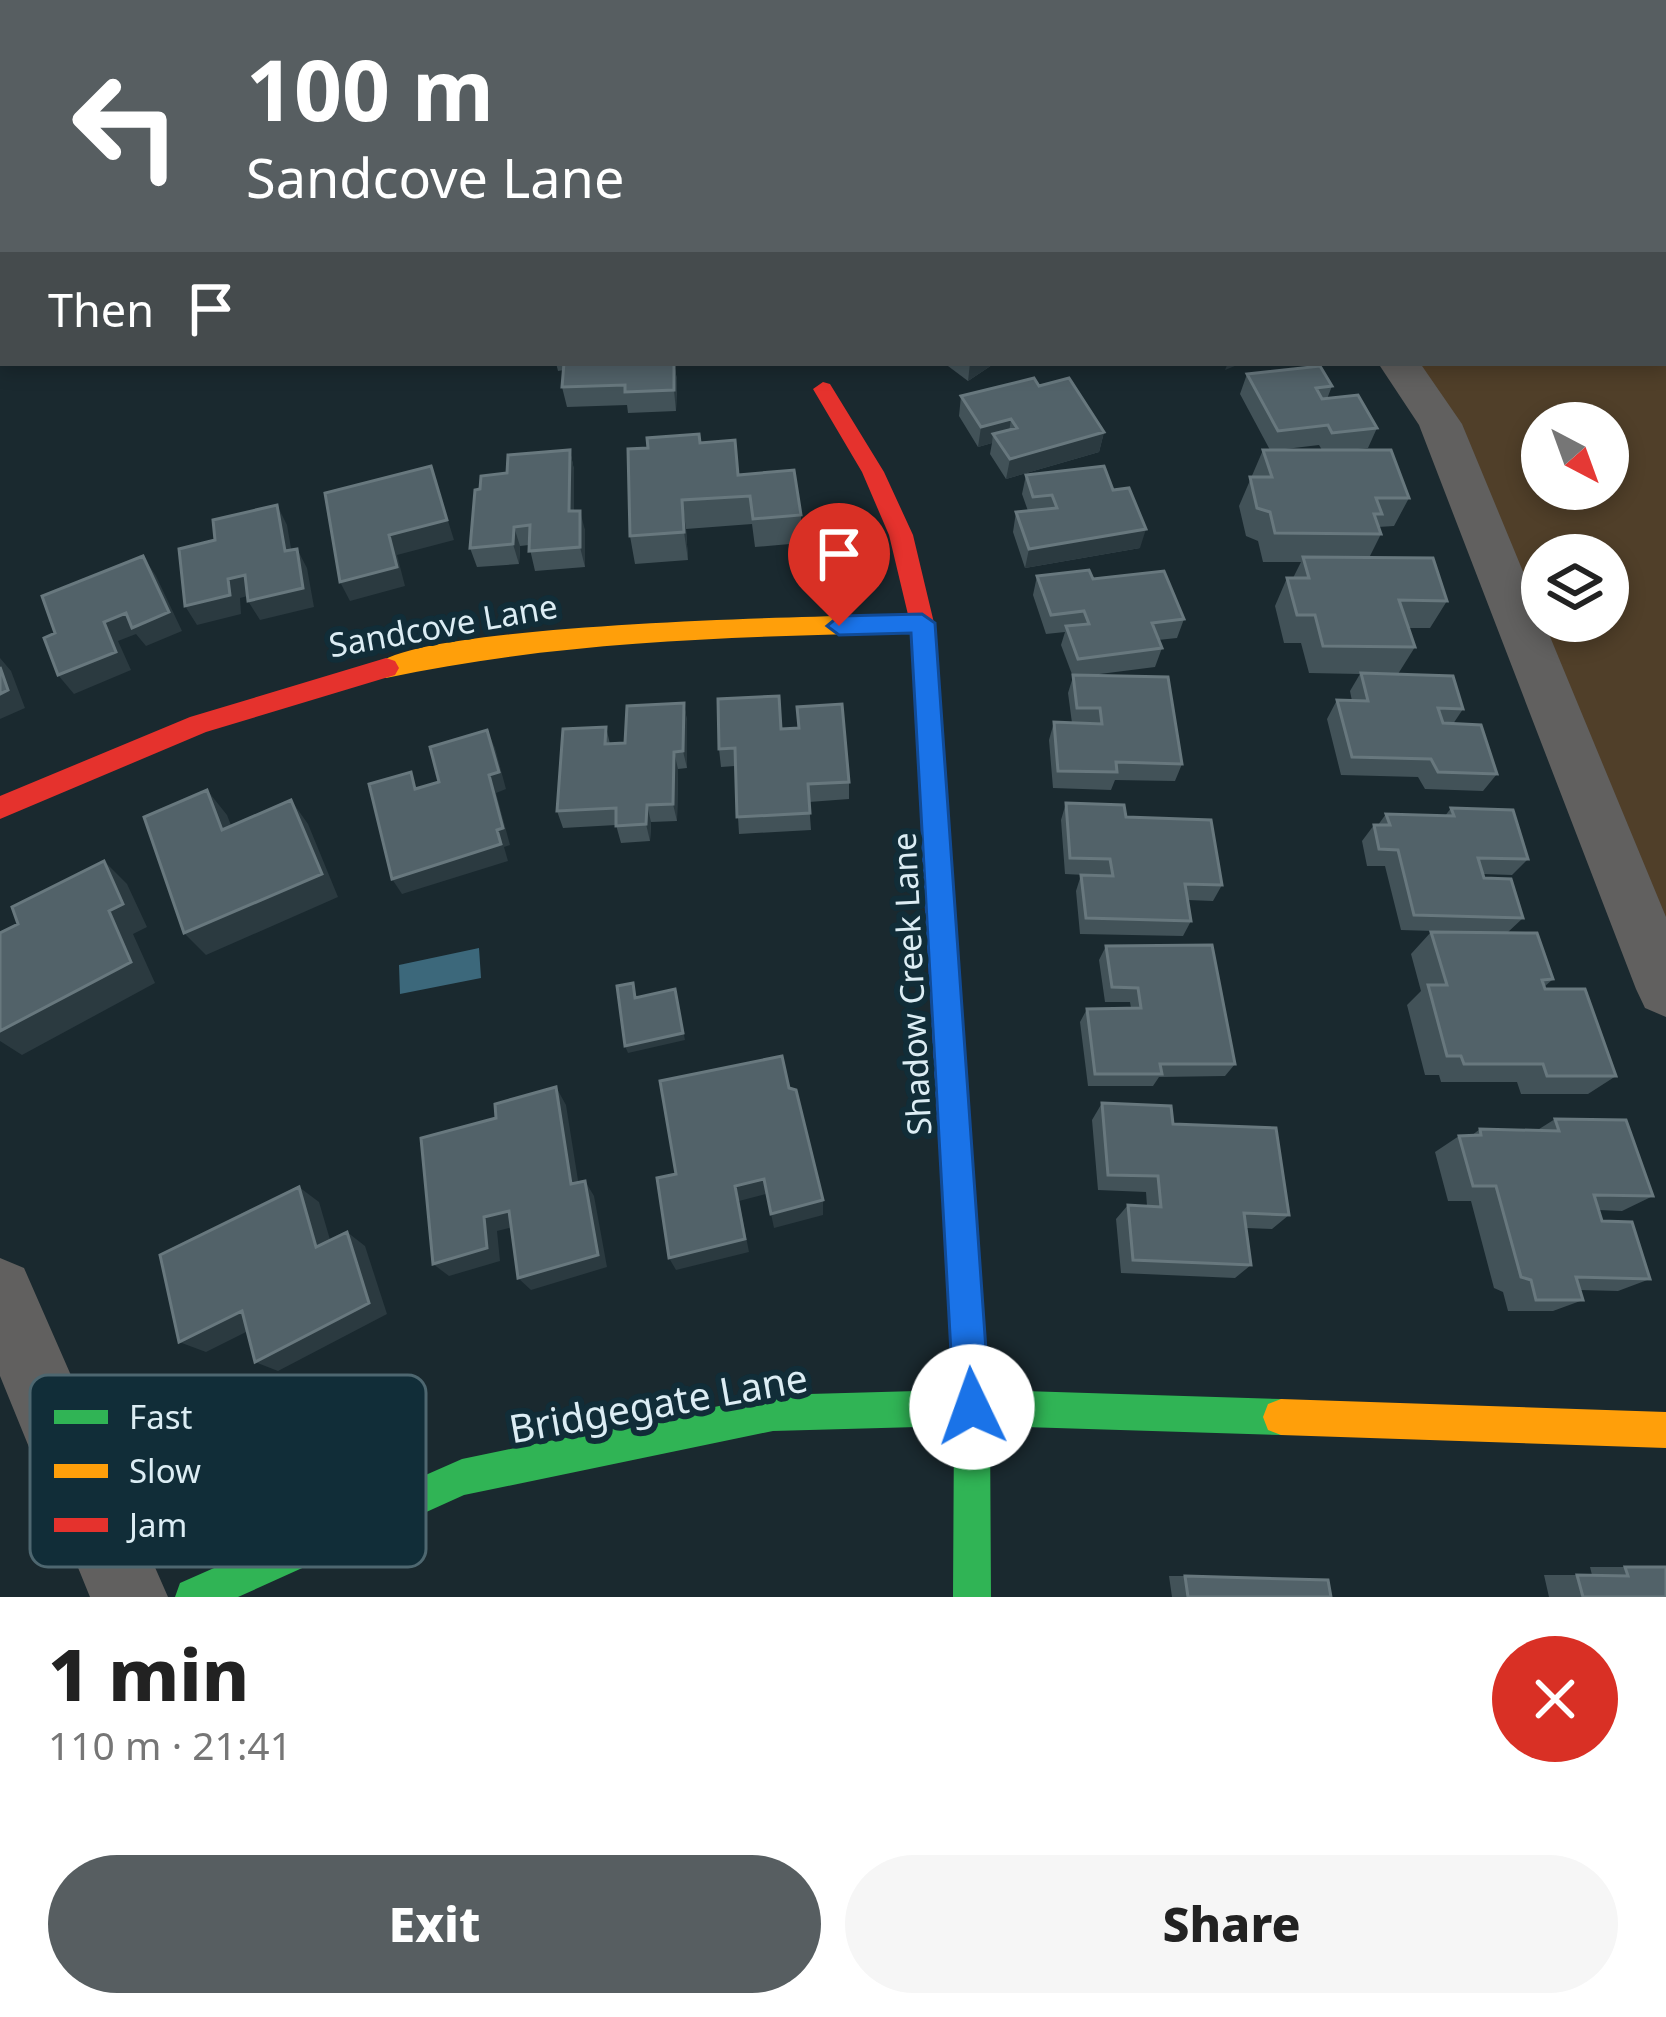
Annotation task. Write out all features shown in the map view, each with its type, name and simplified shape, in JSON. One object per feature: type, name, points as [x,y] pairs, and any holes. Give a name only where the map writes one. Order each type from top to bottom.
[{"type":"street","points":[[1401,366],[1439,424],[1666,989]]},
{"type":"street","name":"Shadow Creek Lane","points":[[823,388],[873,472],[901,535],[922,623],[972,1407],[972,1597]]},
{"type":"street","name":"Sandcove Lane","points":[[0,808],[118,753],[295,689],[442,656],[632,633],[922,623]]},
{"type":"street","points":[[0,1292],[35,1375]]},
{"type":"street","name":"Bridgegate Lane","points":[[426,1493],[462,1477],[773,1413],[972,1407],[1666,1430]]},
{"type":"street","points":[[116,1567],[129,1597]]},
{"type":"street","name":"Bridgegate Lane","points":[[194,1597],[261,1567]]},
{"type":"shaded area","points":[[1400,366],[1666,366],[1666,989]]},
{"type":"water","points":[[479,948],[481,978],[400,994],[399,965]]},
{"type":"building","points":[[564,366],[674,366],[674,390],[625,392],[625,385],[562,387]]},
{"type":"building","points":[[1320,366],[1332,386],[1316,388],[1322,399],[1358,395],[1377,428],[1332,433],[1328,425],[1278,431],[1247,374]]},
{"type":"building","points":[[1034,378],[1039,386],[1069,378],[1104,432],[1010,459],[993,434],[1017,428],[1011,419],[981,427],[961,396]]},
{"type":"building","points":[[699,434],[700,443],[735,440],[738,475],[794,470],[801,515],[753,519],[750,496],[682,500],[684,532],[630,536],[628,449],[648,448],[647,438]]},
{"type":"building","points":[[570,450],[569,511],[580,511],[580,547],[529,551],[530,525],[514,527],[513,544],[470,548],[475,490],[480,489],[481,476],[507,473],[508,455]]},
{"type":"building","points":[[1263,450],[1391,450],[1409,498],[1376,498],[1382,514],[1374,514],[1381,534],[1275,533],[1270,512],[1257,508],[1250,477],[1272,477]]},
{"type":"building","points":[[431,466],[447,520],[389,535],[397,567],[340,582],[325,493]]},
{"type":"building","points":[[1104,466],[1113,490],[1129,488],[1146,529],[1029,549],[1016,512],[1057,508],[1052,495],[1033,497],[1026,475]]},
{"type":"building","points":[[277,505],[285,551],[297,549],[303,588],[248,601],[245,575],[228,579],[230,595],[185,606],[179,549],[215,540],[213,520]]},
{"type":"building","points":[[143,556],[169,612],[132,628],[126,613],[104,622],[116,652],[58,675],[44,638],[55,633],[42,596]]},
{"type":"building","points":[[1303,557],[1433,558],[1447,601],[1399,600],[1415,647],[1323,646],[1315,615],[1297,615],[1287,578],[1309,578]]},
{"type":"building","points":[[1089,570],[1093,579],[1164,571],[1184,619],[1152,623],[1162,648],[1078,659],[1066,626],[1089,624],[1084,611],[1051,615],[1037,576]]},
{"type":"building","points":[[0,667],[8,690],[0,694]]},
{"type":"building","points":[[1361,673],[1453,676],[1463,709],[1438,708],[1443,723],[1481,725],[1497,774],[1438,772],[1431,759],[1352,757],[1337,700],[1368,701]]},
{"type":"building","points":[[1073,675],[1168,677],[1182,764],[1116,762],[1117,772],[1058,771],[1054,722],[1102,724],[1100,708],[1077,708]]},
{"type":"building","points":[[779,696],[781,729],[799,728],[797,707],[842,704],[849,782],[808,784],[810,813],[737,817],[735,748],[719,749],[718,699]]},
{"type":"building","points":[[684,703],[683,751],[674,752],[673,804],[647,805],[646,824],[616,826],[616,808],[557,811],[563,729],[606,727],[605,744],[625,743],[627,706]]},
{"type":"building","points":[[487,730],[499,772],[489,775],[503,828],[497,830],[501,844],[392,879],[369,784],[411,772],[415,789],[439,782],[430,747]]},
{"type":"building","points":[[207,790],[222,830],[291,800],[322,874],[184,933],[144,817]]},
{"type":"building","points":[[1066,803],[1124,805],[1126,817],[1211,820],[1222,885],[1185,884],[1191,921],[1086,918],[1081,875],[1113,876],[1110,859],[1070,858]]},
{"type":"building","points":[[1451,808],[1513,810],[1528,859],[1478,858],[1484,878],[1511,879],[1523,918],[1414,915],[1398,850],[1379,849],[1374,825],[1390,825],[1386,814],[1454,816]]},
{"type":"building","points":[[104,861],[123,904],[109,911],[131,962],[0,1031],[0,933],[18,924],[12,907]]},
{"type":"building","points":[[1431,932],[1537,933],[1553,979],[1542,980],[1545,989],[1585,989],[1616,1076],[1547,1076],[1543,1064],[1464,1064],[1461,1056],[1447,1056],[1428,985],[1447,985]]},
{"type":"building","points":[[1212,945],[1235,1064],[1160,1064],[1162,1074],[1095,1074],[1087,1009],[1141,1008],[1138,988],[1112,987],[1106,946]]},
{"type":"building","points":[[633,983],[635,998],[675,989],[683,1033],[625,1046],[617,986]]},
{"type":"building","points":[[782,1056],[789,1088],[796,1090],[823,1200],[771,1214],[764,1179],[735,1186],[745,1239],[669,1258],[657,1178],[676,1174],[660,1081]]},
{"type":"building","points":[[556,1087],[571,1184],[585,1181],[598,1255],[518,1278],[509,1211],[484,1217],[487,1248],[433,1264],[421,1138],[496,1118],[495,1104]]},
{"type":"building","points":[[1102,1103],[1171,1106],[1173,1124],[1276,1128],[1289,1215],[1244,1213],[1251,1265],[1133,1260],[1128,1205],[1161,1207],[1158,1176],[1108,1175]]},
{"type":"building","points":[[1555,1119],[1626,1120],[1653,1196],[1594,1195],[1602,1221],[1632,1222],[1650,1279],[1576,1277],[1583,1300],[1536,1300],[1531,1280],[1521,1277],[1496,1186],[1473,1186],[1459,1136],[1481,1135],[1480,1129],[1559,1131]]},
{"type":"building","points":[[299,1187],[316,1247],[347,1232],[369,1303],[255,1362],[242,1311],[179,1342],[160,1255]]},
{"type":"building","points":[[1625,1567],[1666,1567],[1666,1597],[1583,1597],[1577,1575],[1628,1576]]},
{"type":"building","points":[[1185,1576],[1328,1580],[1331,1597],[1188,1597]]},
{"type":"traffic: fast","points":[[943,948],[972,1407],[972,1597]]},
{"type":"traffic: fast","points":[[426,1493],[462,1477],[773,1413],[972,1407],[1281,1417]]},
{"type":"traffic: fast","points":[[194,1597],[261,1567]]},
{"type":"traffic: slow","points":[[386,668],[585,636],[922,623]]},
{"type":"traffic: slow","points":[[1281,1417],[1666,1430]]},
{"type":"traffic: jam","points":[[823,389],[873,472],[901,535],[922,623],[943,948]]},
{"type":"traffic: jam","points":[[0,808],[199,724],[386,668]]},
{"type":"route","points":[[839,626],[922,623],[937,796],[972,1407]]}]
